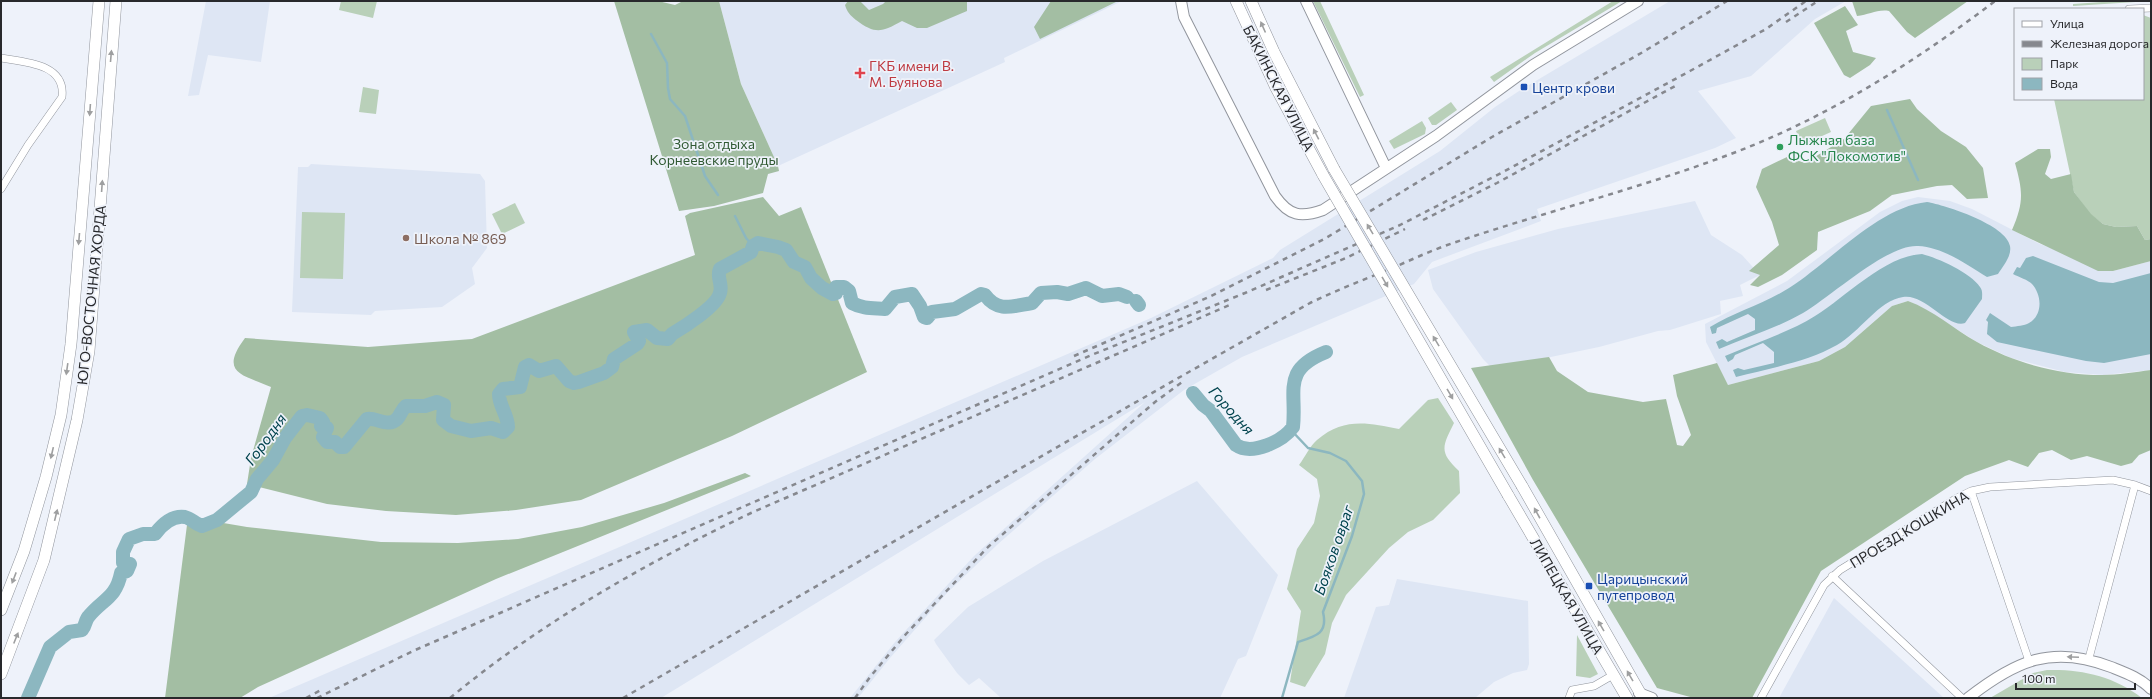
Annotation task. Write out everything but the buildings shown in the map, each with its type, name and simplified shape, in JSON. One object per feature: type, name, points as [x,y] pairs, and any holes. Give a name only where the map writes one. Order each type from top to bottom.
[{"type":"main road","name":"ЮГО-ВОСТОЧНАЯ ХОРДА","points":[[1,610],[24,552],[44,484],[60,415],[71,344],[99,1]]},
{"type":"main road","name":"ЮГО-ВОСТОЧНАЯ ХОРДА","points":[[1,674],[44,560],[64,481],[77,420],[88,351],[116,1]]},
{"type":"main road","points":[[1181,1],[1184,17],[1271,189],[1281,205],[1289,212],[1299,215],[1310,215],[1323,210],[1436,136],[1538,61],[1638,1]]},
{"type":"main road","name":"БАКИНСКАЯ УЛИЦА","points":[[1236,1],[1276,88],[1323,176],[1508,495]]},
{"type":"main road","name":"БАКИНСКАЯ УЛИЦА","points":[[1251,1],[1274,52],[1334,169],[1522,486]]},
{"type":"main road","points":[[1306,1],[1386,168]]},
{"type":"main road","name":"ЛИПЕЦКАЯ УЛИЦА","points":[[1522,486],[1641,695]]},
{"type":"main road","name":"ЛИПЕЦКАЯ УЛИЦА","points":[[1508,495],[1627,698]]},
{"type":"main road","points":[[1968,698],[2029,660],[2046,657],[2089,658],[2131,675],[2150,686]]},
{"type":"main road","points":[[1641,695],[1652,698]]},
{"type":"street","points":[[1,58],[50,69],[57,74],[63,90],[62,97],[28,145],[1,189]]},
{"type":"street","name":"ПРОЕЗД КОШКИНА","points":[[1761,698],[1824,585],[1832,576],[1950,501],[1971,491],[1990,487],[2113,480],[2151,491]]},
{"type":"street","points":[[2089,658],[2134,485]]},
{"type":"street","points":[[1971,491],[2029,660]]},
{"type":"street","points":[[1832,576],[1962,698]]},
{"type":"street","points":[[1569,698],[1572,690],[1594,686],[1613,675]]},
{"type":"shaded area","points":[[206,1],[270,1],[261,62],[208,55],[199,95],[188,96]]},
{"type":"shaded area","name":"ГКБ имени В. М. Буянова","points":[[719,1],[1122,1],[1004,58],[1005,62],[778,166],[741,84]]},
{"type":"shaded area","points":[[1670,1],[1846,1],[1815,19],[1751,76],[1698,91],[1736,138],[1715,148],[1537,209],[1541,221],[1432,262],[1414,284],[1242,357],[1184,390],[1095,459],[998,544],[947,593],[890,658],[858,698],[850,698],[895,642],[974,556],[1145,402],[661,698],[269,698],[1151,318],[1273,258],[1280,250],[1440,151],[1495,107],[1519,91]]},
{"type":"shaded area","points":[[311,164],[480,174],[485,181],[487,248],[472,268],[475,284],[442,307],[375,311],[371,315],[292,312],[298,167],[308,167]]},
{"type":"shaded area","points":[[1918,197],[1950,201],[1972,209],[2040,244],[2113,271],[2151,261],[2151,370],[2103,375],[2065,372],[2011,358],[1977,342],[1923,308],[1908,301],[1892,306],[1845,347],[1819,361],[1728,385],[1706,342],[1705,324],[1787,281],[1880,212],[1902,201]]},
{"type":"shaded area","points":[[1695,201],[1711,235],[1742,255],[1760,275],[1740,285],[1743,296],[1720,301],[1721,314],[1670,330],[1658,331],[1599,347],[1541,359],[1490,366],[1483,359],[1433,289],[1428,270],[1476,252],[1558,229]]},
{"type":"shaded area","points":[[1197,481],[1278,575],[1246,656],[1238,659],[1220,698],[1001,698],[979,678],[969,685],[957,673],[936,644],[934,640],[968,607],[1043,561]]},
{"type":"shaded area","points":[[1397,579],[1528,601],[1529,664],[1527,670],[1513,673],[1494,682],[1475,698],[1344,698],[1376,607],[1389,605]]},
{"type":"shaded area","points":[[1834,598],[1944,698],[1779,698]]},
{"type":"green space","points":[[341,1],[377,1],[373,18],[339,10]]},
{"type":"green space","name":"Зона отдыха Корнеевские пруды","points":[[614,1],[658,1],[675,5],[683,1],[719,1],[741,84],[778,166],[779,171],[768,174],[763,193],[714,206],[679,211]]},
{"type":"green space","points":[[848,1],[860,1],[869,10],[883,4],[886,1],[967,1],[967,11],[927,28],[917,28],[902,21],[889,28],[874,30],[863,25],[852,17],[845,5]]},
{"type":"green space","points":[[1051,1],[1118,1],[1040,39],[1034,27]]},
{"type":"green space","points":[[1313,1],[1320,1],[1364,95],[1360,97]]},
{"type":"green space","points":[[1613,1],[1622,1],[1535,53],[1494,82],[1490,77]]},
{"type":"green space","points":[[1852,1],[1968,1],[1915,38],[1907,32],[1889,11],[1881,11],[1857,16]]},
{"type":"green space","points":[[2116,1],[2151,1],[2073,6],[2073,4]]},
{"type":"green space","points":[[1845,6],[1858,25],[1846,31],[1853,52],[1876,58],[1870,65],[1850,78],[1844,75],[1814,23]]},
{"type":"green space","points":[[2144,15],[2151,18],[2151,239],[2145,240],[2137,226],[2116,227],[2103,224],[2090,214],[2074,192],[2054,100],[2144,100]]},
{"type":"green space","points":[[363,87],[379,90],[376,114],[359,112]]},
{"type":"green space","points":[[1910,99],[1917,109],[1941,131],[1966,147],[1983,168],[1988,198],[1967,199],[1952,185],[1937,186],[1892,195],[1870,211],[1818,232],[1817,250],[1782,275],[1758,287],[1750,285],[1760,275],[1749,271],[1779,245],[1772,222],[1756,187],[1762,169],[1787,157],[1805,163],[1844,139],[1871,106]]},
{"type":"green space","points":[[1451,102],[1457,110],[1436,125],[1432,125],[1428,118]]},
{"type":"green space","points":[[1825,118],[1831,132],[1802,145],[1796,131]]},
{"type":"green space","points":[[1422,121],[1426,128],[1425,134],[1394,149],[1389,141]]},
{"type":"green space","points":[[2038,149],[2050,149],[2051,157],[2045,174],[2051,179],[2071,174],[2074,192],[2091,214],[2103,224],[2116,227],[2137,226],[2145,240],[2151,239],[2151,261],[2113,271],[2098,271],[2012,230],[2019,212],[2021,197],[2020,182],[2015,163]]},
{"type":"green space","points":[[763,197],[779,216],[801,207],[867,372],[732,436],[581,500],[516,510],[456,515],[386,511],[327,504],[247,484],[251,458],[271,387],[244,376],[238,372],[234,366],[234,359],[237,350],[245,338],[368,347],[472,339],[695,255],[685,216],[690,213]]},
{"type":"green space","points":[[515,203],[525,223],[502,234],[492,214]]},
{"type":"green space","points":[[302,212],[345,213],[343,279],[300,278]]},
{"type":"green space","points":[[1908,301],[1926,309],[1977,342],[2022,362],[2069,373],[2102,375],[2151,370],[2151,450],[2139,455],[2132,463],[2121,466],[2087,456],[2071,460],[2052,450],[2039,453],[2028,467],[2009,460],[1965,476],[1821,571],[1752,698],[1694,698],[1657,688],[1533,480],[1471,368],[1549,357],[1557,371],[1588,392],[1643,402],[1666,399],[1677,445],[1683,446],[1691,435],[1677,396],[1673,375],[1717,363],[1728,385],[1819,361],[1845,347],[1892,306]]},
{"type":"green space","points":[[1438,398],[1454,423],[1444,449],[1448,459],[1459,471],[1460,493],[1433,520],[1408,532],[1389,548],[1346,595],[1332,623],[1325,654],[1305,687],[1290,682],[1301,611],[1287,589],[1297,549],[1314,523],[1320,496],[1317,479],[1299,465],[1314,442],[1337,428],[1347,425],[1367,424],[1399,429],[1428,400]]},
{"type":"green space","points":[[745,473],[751,476],[496,579],[258,687],[240,698],[165,698],[188,517],[247,527],[381,542],[458,543],[518,539],[582,527],[664,503]]},
{"type":"green space","points":[[1577,635],[1598,674],[1590,678],[1576,676]]},
{"type":"green space","points":[[2047,670],[2072,671],[2097,675],[2120,684],[2142,698],[1990,698],[2033,673]]},
{"type":"water","points":[[1927,202],[1947,207],[1974,217],[1998,231],[2006,238],[2010,246],[2010,253],[2007,261],[1998,274],[1987,277],[1946,253],[1927,247],[1918,246],[1905,248],[1891,253],[1860,272],[1803,313],[1772,328],[1719,349],[1716,342],[1722,339],[1727,342],[1755,330],[1755,319],[1748,314],[1717,328],[1716,333],[1712,334],[1710,327],[1770,299],[1789,288],[1855,237],[1891,214],[1909,206]]},
{"type":"water","points":[[1922,254],[1937,259],[1962,271],[1981,288],[1982,299],[1965,323],[1951,321],[1920,300],[1911,297],[1894,299],[1877,310],[1845,340],[1825,351],[1788,364],[1736,377],[1733,370],[1738,368],[1744,370],[1774,363],[1774,352],[1763,343],[1735,355],[1733,359],[1728,362],[1725,356],[1805,322],[1827,308],[1880,269],[1908,256]]},
{"type":"water","points":[[2033,256],[2099,282],[2113,283],[2151,273],[2151,354],[2104,363],[2086,361],[1997,342],[1987,334],[1988,322],[1986,320],[1990,313],[2011,327],[2027,324],[2037,315],[2040,305],[2038,294],[2032,284],[2013,274],[2017,267],[2020,268],[2026,258]]},
{"type":"waterway","points":[[651,34],[667,63],[670,99],[685,116],[705,176],[718,195]]},
{"type":"waterway","points":[[1887,110],[1918,180]]},
{"type":"waterway","points":[[735,216],[746,238],[753,246]]},
{"type":"waterway","name":"Городня","points":[[28,698],[50,647],[69,632],[82,630],[94,610],[108,598],[116,588],[121,573],[127,571],[130,564],[123,563],[123,552],[129,539],[143,534],[155,534],[171,519],[180,517],[185,517],[202,526],[217,520],[251,492],[257,479],[273,460],[285,438],[302,416],[307,415],[320,418],[323,422],[321,426],[327,428],[323,437],[327,442],[335,442],[340,447],[344,447],[367,419],[390,423],[397,419],[406,406],[425,406],[437,402],[444,405],[443,420],[451,426],[471,431],[491,428],[503,432],[508,427],[508,423],[500,403],[499,394],[503,389],[520,387],[525,367],[529,365],[539,371],[556,366],[569,381],[574,383],[604,373],[612,367],[614,359],[637,344],[639,341],[634,332],[647,330],[657,338],[668,339],[672,334],[707,310],[718,298],[721,290],[719,275],[720,269],[751,252],[753,246],[758,243],[786,250],[794,262],[805,267],[811,278],[822,288],[833,294],[836,293],[836,287],[844,287],[849,291],[852,303],[856,305],[868,308],[885,309],[895,297],[912,294],[920,306],[924,317],[927,318],[932,312],[955,309],[981,294],[985,295],[995,304],[1006,307],[1032,303],[1041,293],[1057,292],[1068,294],[1086,288],[1102,296],[1119,294],[1127,297]]},
{"type":"waterway","name":"Городня","points":[[1136,301],[1139,305]]},
{"type":"waterway","name":"Городня","points":[[1193,393],[1203,405],[1211,411],[1236,445],[1250,449],[1258,448],[1275,442],[1293,427],[1293,392],[1297,374],[1302,366],[1326,352]]},
{"type":"waterway","name":"Бояков овраг","points":[[1282,698],[1298,642],[1311,638],[1320,633],[1324,625],[1323,612],[1352,536],[1364,494],[1362,481],[1346,461],[1330,453],[1308,448],[1291,430]]},
{"type":"railway","points":[[1074,356],[1209,297],[1326,238],[1492,137],[1643,52],[1727,1]]},
{"type":"railway","points":[[317,698],[413,651],[1094,354],[1245,293],[1400,225],[1503,172],[1690,71],[1766,29],[1806,1]]},
{"type":"railway","points":[[1786,22],[1818,1]]},
{"type":"railway","points":[[623,698],[1310,303],[1340,289],[1445,246],[1654,181],[1757,144],[1864,90],[1931,47],[1995,1]]},
{"type":"railway","points":[[1423,220],[1497,183],[1677,85]]},
{"type":"railway","points":[[1266,290],[1346,258],[1405,229]]},
{"type":"railway","points":[[450,698],[485,670],[557,620],[633,574],[711,532],[751,513],[1232,304]]},
{"type":"railway","points":[[855,698],[870,677],[906,634],[988,547],[1155,402],[1185,380]]},
{"type":"railway","points":[[306,698],[321,690]]},
{"type":"place","name":"ГКБ имени В. М. Буянова","points":[[860,73]]},
{"type":"place","name":"Центр крови","points":[[1524,87]]},
{"type":"place","name":"Лыжная база ФСК \"Локомотив\"","points":[[1780,147]]},
{"type":"place","name":"Школа № 869","points":[[406,238]]},
{"type":"place","name":"Царицынский путепровод","points":[[1589,586]]}]
